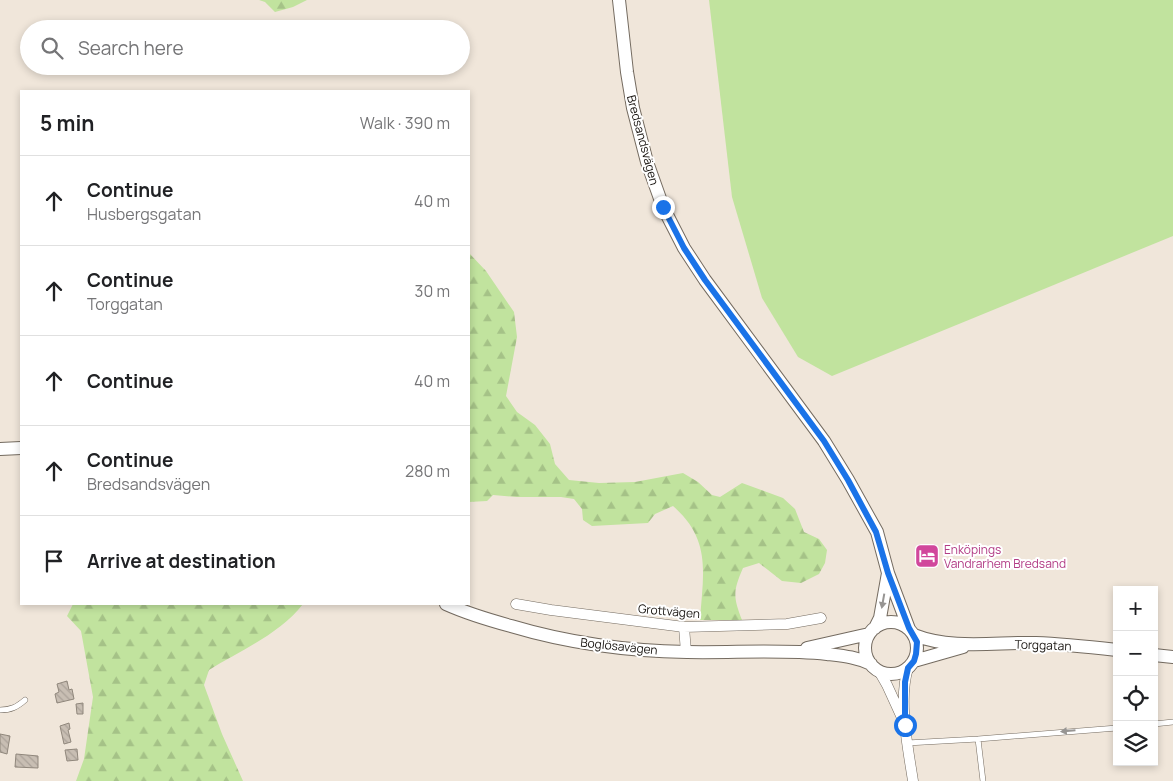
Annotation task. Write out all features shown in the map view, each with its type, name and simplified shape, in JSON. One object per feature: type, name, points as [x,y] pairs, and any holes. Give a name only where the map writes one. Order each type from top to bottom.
[{"type":"street","name":"Bredsandsvägen","points":[[619,0],[633,108],[647,162],[663,207],[684,248],[705,280],[824,441],[848,480],[876,532],[888,573],[911,632]]},
{"type":"street","points":[[0,449],[20,448]]},
{"type":"street","points":[[888,573],[880,618],[866,641],[865,649],[866,657],[887,685],[905,725]]},
{"type":"street","name":"Grottvägen","points":[[516,604],[684,626],[787,624],[821,618]]},
{"type":"street","name":"Boglösavägen","points":[[449,605],[493,621],[552,638],[618,648],[686,652],[797,651],[858,658],[875,668]]},
{"type":"street","name":"Torggatan","points":[[872,631],[888,622],[895,621],[901,623],[911,632],[929,640],[970,645],[1037,643],[1113,650]]},
{"type":"street","points":[[684,626],[686,652]]},
{"type":"street","name":"Boglösavägen","points":[[797,651],[872,631]]},
{"type":"street","points":[[911,632],[917,647],[905,682],[905,725],[913,781]]},
{"type":"street","name":"Torggatan","points":[[875,668],[887,674],[895,674],[911,664],[970,645]]},
{"type":"street","points":[[1158,655],[1173,657]]},
{"type":"lane","points":[[0,710],[11,710],[26,700]]},
{"type":"lane","points":[[1158,724],[1173,722]]},
{"type":"lane","points":[[907,743],[1113,728]]},
{"type":"lane","points":[[978,739],[982,781]]},
{"type":"green space","points":[[259,0],[307,0],[293,7],[275,12],[265,2]]},
{"type":"green space","points":[[709,0],[1173,0],[1173,236],[832,376],[798,357],[762,298],[732,197]]},
{"type":"green space","points":[[470,254],[486,271],[514,312],[517,337],[506,396],[517,412],[535,425],[550,444],[555,464],[569,480],[599,483],[635,482],[683,473],[698,482],[712,495],[720,497],[742,483],[783,498],[795,509],[804,532],[819,539],[827,550],[825,563],[819,574],[801,583],[782,581],[759,563],[743,568],[735,594],[742,620],[700,620],[703,573],[699,545],[694,532],[673,506],[655,514],[648,523],[592,526],[583,520],[582,509],[574,499],[493,495],[487,501],[470,502]]},
{"type":"green space","points":[[72,605],[302,605],[294,615],[272,633],[209,670],[204,685],[222,734],[243,781],[76,781],[84,759],[93,697],[81,631],[67,616]]},
{"type":"building","points":[[67,681],[69,690],[72,689],[74,699],[57,703],[55,694],[59,692],[57,684]]},
{"type":"building","points":[[83,703],[83,714],[77,714],[76,704]]},
{"type":"building","points":[[69,723],[70,729],[68,730],[71,742],[64,744],[60,726]]},
{"type":"building","points":[[0,734],[10,736],[7,754],[0,752]]},
{"type":"building","points":[[77,749],[78,760],[67,761],[65,750]]},
{"type":"building","points":[[16,754],[38,756],[38,768],[15,767]]},
{"type":"place","name":"Enköpings Vandrarhem Bredsand","points":[[927,556]]},
{"type":"route","points":[[663,207],[684,248],[705,280],[824,441],[870,518],[884,554],[888,573],[909,628],[917,642],[914,661],[908,668],[905,682],[905,725]]}]
